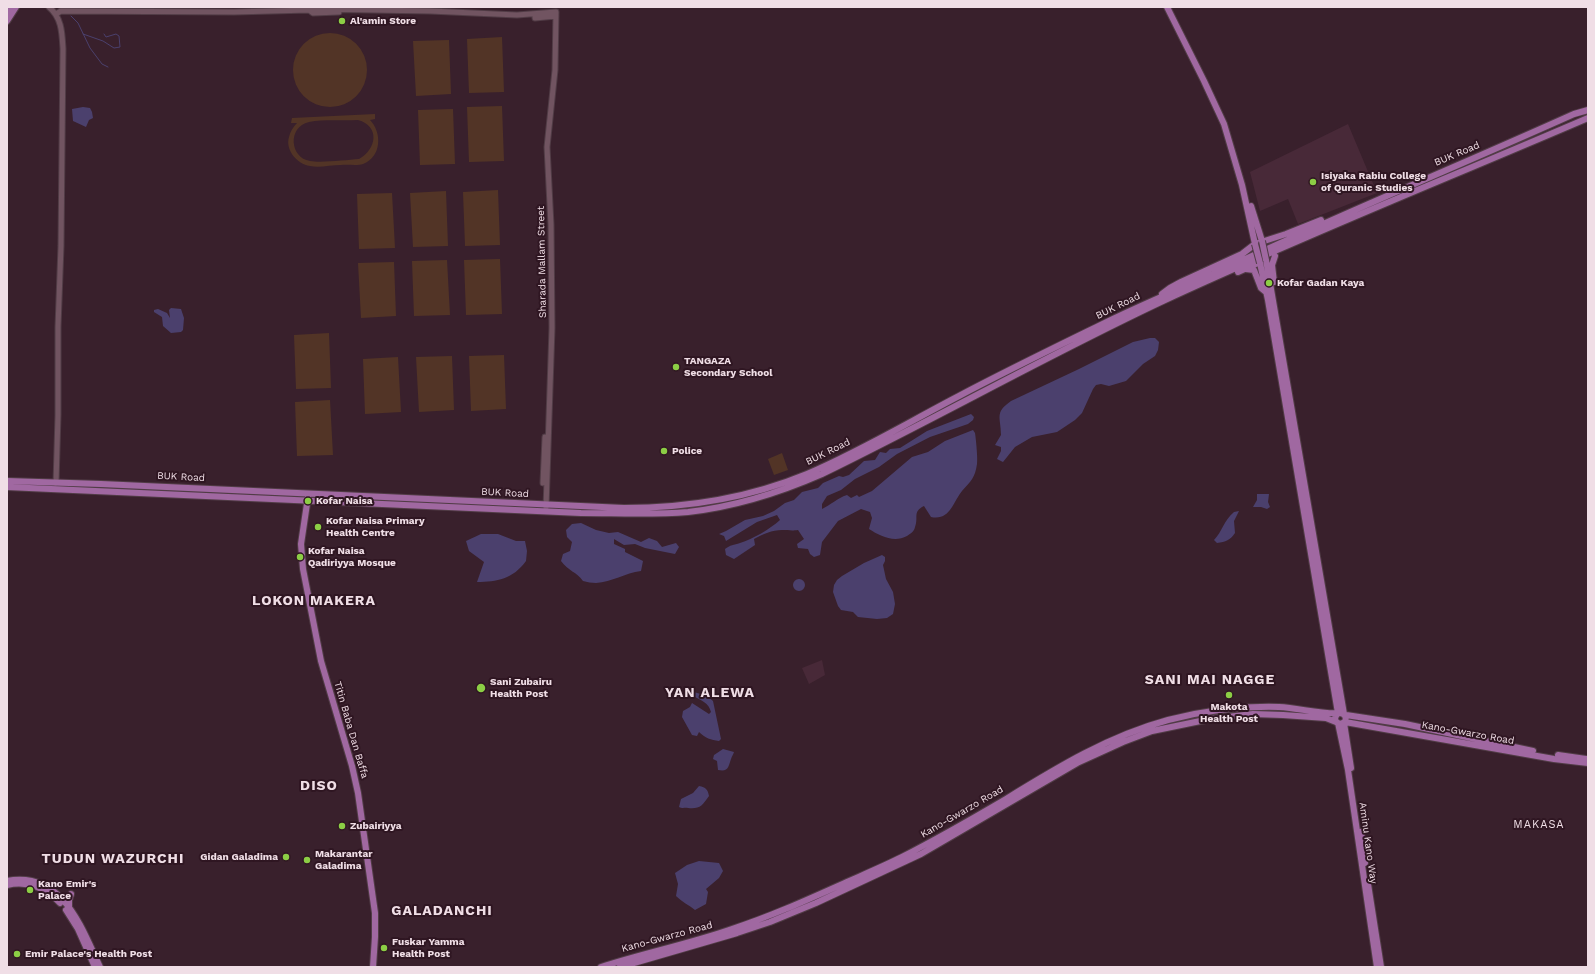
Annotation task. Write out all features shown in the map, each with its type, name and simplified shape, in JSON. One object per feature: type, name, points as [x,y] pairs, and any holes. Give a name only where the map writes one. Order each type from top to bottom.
[{"type":"main road","points":[[7,12],[10,7]]},
{"type":"main road","points":[[7,21],[16,7]]},
{"type":"main road","points":[[1168,7],[1208,79],[1227,123],[1262,241],[1270,292]]},
{"type":"main road","points":[[1168,7],[1224,124],[1242,185],[1260,263],[1270,292]]},
{"type":"main road","name":"BUK Road","points":[[7,481],[60,486],[652,514],[688,512],[714,508],[790,487],[847,461],[1160,300],[1261,251],[1574,114],[1588,110]]},
{"type":"main road","name":"BUK Road","points":[[1160,300],[1588,118]]},
{"type":"main road","points":[[1160,300],[1170,288],[1242,254],[1255,244],[1286,234],[1354,206],[1368,204]]},
{"type":"main road","points":[[1160,300],[1183,297],[1371,212],[1378,207]]},
{"type":"main road","points":[[1270,292],[1274,283],[1272,265],[1275,256]]},
{"type":"main road","points":[[1246,269],[1254,270],[1261,288],[1270,292]]},
{"type":"main road","name":"Aminu Kano Way","points":[[1270,292],[1341,718],[1348,770],[1357,819],[1377,967]]},
{"type":"main road","name":"BUK Road","points":[[7,487],[60,486]]},
{"type":"main road","name":"Titin Baba Dan Baffa","points":[[308,497],[302,544],[303,569],[321,660],[352,766],[358,794],[375,914],[373,967]]},
{"type":"main road","name":"Kano-Gwarzo Road","points":[[601,967],[732,929],[800,904],[902,857],[962,825],[1082,754],[1108,741],[1166,720],[1194,714],[1280,707],[1560,760],[1588,763]]},
{"type":"main road","name":"Kano-Gwarzo Road","points":[[620,967],[737,933],[804,908],[921,854],[1079,762],[1123,742],[1152,731],[1210,719],[1257,714],[1283,714],[1341,718]]},
{"type":"main road","points":[[1341,718],[1405,724],[1553,755],[1588,759]]},
{"type":"main road","points":[[7,881],[28,880],[45,885],[55,892],[70,908],[83,929],[100,967]]},
{"type":"main road","name":"Aminu Kano Way","points":[[1366,883],[1381,967]]},
{"type":"main road","points":[[7,885],[31,885],[43,889],[57,900],[68,913],[78,929],[95,967]]},
{"type":"main road","points":[[70,908],[69,901],[71,894]]},
{"type":"street","points":[[49,7],[59,12],[63,49],[61,253],[58,327],[60,486]]},
{"type":"street","name":"Sharada Mallam Street","points":[[59,12],[234,12],[313,9],[395,10],[518,15],[554,14],[555,70],[547,147],[551,231],[552,330],[544,508]]},
{"type":"shaded area","points":[[330,33],[351,39],[361,49],[367,70],[361,91],[351,101],[330,107],[309,101],[299,91],[293,70],[299,49],[309,39]]},
{"type":"shaded area","points":[[502,37],[504,92],[469,93],[467,39]]},
{"type":"shaded area","points":[[449,40],[451,94],[416,96],[413,41]]},
{"type":"shaded area","points":[[502,106],[504,161],[469,162],[467,107]]},
{"type":"shaded area","points":[[83,107],[90,108],[93,118],[89,120],[86,127],[73,121],[72,109]]},
{"type":"shaded area","points":[[453,109],[455,164],[420,165],[418,110]]},
{"type":"shaded area","points":[[375,114],[375,119],[370,120],[377,131],[377,150],[369,161],[361,165],[317,167],[305,165],[293,156],[290,151],[288,142],[290,133],[297,123],[291,123],[292,118]],"holes":[[[358,120],[370,127],[374,138],[370,150],[359,159],[315,162],[303,159],[295,149],[294,136],[297,130],[302,125],[309,122]]]},
{"type":"shaded area","name":"Isiyaka Rabiu College of Quranic Studies","points":[[1348,124],[1377,193],[1298,224],[1288,199],[1260,211],[1250,172]]},
{"type":"shaded area","points":[[498,190],[500,245],[465,246],[463,192]]},
{"type":"shaded area","points":[[446,191],[448,246],[413,247],[410,193]]},
{"type":"shaded area","points":[[392,193],[395,248],[359,249],[357,194]]},
{"type":"shaded area","points":[[500,259],[502,314],[466,315],[464,260]]},
{"type":"shaded area","points":[[447,260],[450,315],[414,316],[412,261]]},
{"type":"shaded area","points":[[394,262],[396,316],[361,318],[358,263]]},
{"type":"shaded area","points":[[171,308],[181,309],[184,318],[183,330],[181,332],[171,333],[163,326],[162,317],[154,312],[154,310],[158,309],[167,313],[170,318],[169,310]]},
{"type":"shaded area","points":[[329,333],[331,388],[296,389],[294,335]]},
{"type":"shaded area","points":[[1155,338],[1159,342],[1158,350],[1155,356],[1143,364],[1126,381],[1109,386],[1101,384],[1096,385],[1082,413],[1075,420],[1057,432],[1032,437],[1015,447],[1003,462],[997,459],[1001,451],[1001,447],[995,445],[1001,435],[1000,412],[1011,401],[1133,342]]},
{"type":"shaded area","points":[[504,355],[506,409],[471,411],[469,356]]},
{"type":"shaded area","points":[[452,356],[454,410],[419,412],[416,357]]},
{"type":"shaded area","points":[[398,357],[401,412],[365,414],[363,359]]},
{"type":"shaded area","points":[[330,400],[333,455],[297,456],[295,402]]},
{"type":"shaded area","points":[[971,414],[974,417],[968,424],[930,437],[897,454],[879,467],[855,479],[841,490],[827,496],[822,504],[822,509],[847,495],[851,498],[857,495],[859,497],[872,491],[912,457],[928,452],[945,441],[973,430],[975,433],[977,454],[975,473],[950,510],[943,516],[931,517],[924,506],[918,510],[915,529],[907,536],[892,539],[882,536],[869,529],[872,518],[870,512],[861,509],[838,521],[822,542],[820,555],[814,557],[810,554],[808,549],[798,548],[797,544],[804,539],[798,530],[782,530],[761,535],[754,539],[755,545],[734,559],[726,555],[725,549],[756,536],[780,520],[777,515],[757,522],[726,541],[724,536],[719,534],[745,520],[763,516],[774,511],[785,503],[794,500],[802,492],[818,488],[823,483],[839,476],[843,477],[849,475],[864,461],[875,460],[880,452],[886,453],[890,449],[900,448],[927,431]]},
{"type":"shaded area","points":[[782,453],[788,470],[774,475],[768,459]]},
{"type":"shaded area","points":[[1257,494],[1269,494],[1268,502],[1270,507],[1267,509],[1253,507],[1257,500]]},
{"type":"shaded area","points":[[1239,511],[1234,521],[1235,533],[1228,540],[1217,543],[1214,540],[1228,519],[1234,512]]},
{"type":"shaded area","points":[[581,523],[596,530],[609,533],[618,532],[641,542],[649,538],[657,541],[662,547],[676,543],[679,547],[675,554],[645,548],[635,544],[624,545],[614,539],[614,544],[625,549],[625,552],[643,561],[641,571],[602,582],[594,583],[583,581],[561,561],[563,554],[570,551],[572,542],[567,537],[566,530],[572,524]]},
{"type":"shaded area","points":[[481,534],[498,534],[516,541],[525,541],[527,551],[526,561],[510,576],[498,580],[477,582],[484,562],[469,551],[466,541]]},
{"type":"shaded area","points":[[882,555],[885,557],[883,565],[886,579],[893,592],[895,604],[893,614],[887,618],[877,619],[858,617],[853,612],[841,610],[833,592],[834,585],[837,580],[864,563]]},
{"type":"shaded area","points":[[797,579],[801,579],[805,585],[801,591],[797,591],[793,587],[793,583]]},
{"type":"shaded area","points":[[822,660],[825,675],[809,684],[802,668]]},
{"type":"shaded area","points":[[694,692],[707,696],[713,701],[721,739],[719,741],[708,738],[699,732],[697,736],[692,735],[682,717],[683,711],[690,707],[692,703],[709,714],[711,712],[707,704],[693,696]]},
{"type":"shaded area","points":[[723,749],[734,752],[728,768],[726,770],[718,770],[717,761],[713,759],[714,755]]},
{"type":"shaded area","points":[[699,786],[706,789],[709,796],[702,804],[695,808],[679,807],[681,799],[693,793]]},
{"type":"shaded area","points":[[699,861],[719,863],[723,871],[719,878],[706,889],[708,892],[706,904],[695,910],[676,896],[678,884],[675,873],[687,865]]},
{"type":"waterway","points":[[71,16],[78,23],[90,48],[102,64],[108,67]]},
{"type":"waterway","points":[[83,34],[103,41],[114,48],[120,47],[119,36],[116,34],[106,37],[104,34]]},
{"type":"place","name":"Al'amin Store","points":[[342,21]]},
{"type":"place","name":"Isiyaka Rabiu College of Quranic Studies","points":[[1313,182]]},
{"type":"place","name":"Kofar Gadan Kaya","points":[[1269,283]]},
{"type":"place","name":"TANGAZA Secondary School","points":[[676,367]]},
{"type":"place","name":"Police","points":[[664,451]]},
{"type":"place","name":"Kofar Naisa","points":[[308,501]]},
{"type":"place","name":"Kofar Naisa Primary Health Centre","points":[[318,527]]},
{"type":"place","name":"Kofar Naisa Qadiriyya Mosque","points":[[300,557]]},
{"type":"place","name":"Sani Zubairu Health Post","points":[[481,688]]},
{"type":"place","name":"Makota Health Post","points":[[1229,695]]},
{"type":"place","name":"Zubairiyya","points":[[342,826]]},
{"type":"place","name":"Gidan Galadima","points":[[286,857]]},
{"type":"place","name":"Makarantar Galadima","points":[[307,860]]},
{"type":"place","name":"Kano Emir's Palace","points":[[30,890]]},
{"type":"place","name":"Fuskar Yamma Health Post","points":[[384,948]]},
{"type":"place","name":"Emir Palace's Health Post","points":[[17,954]]},
{"type":"district","name":"LOKON MAKERA","points":[[314,601]]},
{"type":"district","name":"SANI MAI NAGGE","points":[[1210,680]]},
{"type":"district","name":"YAN ALEWA","points":[[710,693]]},
{"type":"district","name":"DISO","points":[[319,786]]},
{"type":"district","name":"MAKASA","points":[[1539,825]]},
{"type":"district","name":"TUDUN WAZURCHI","points":[[113,859]]},
{"type":"district","name":"GALADANCHI","points":[[442,911]]}]
